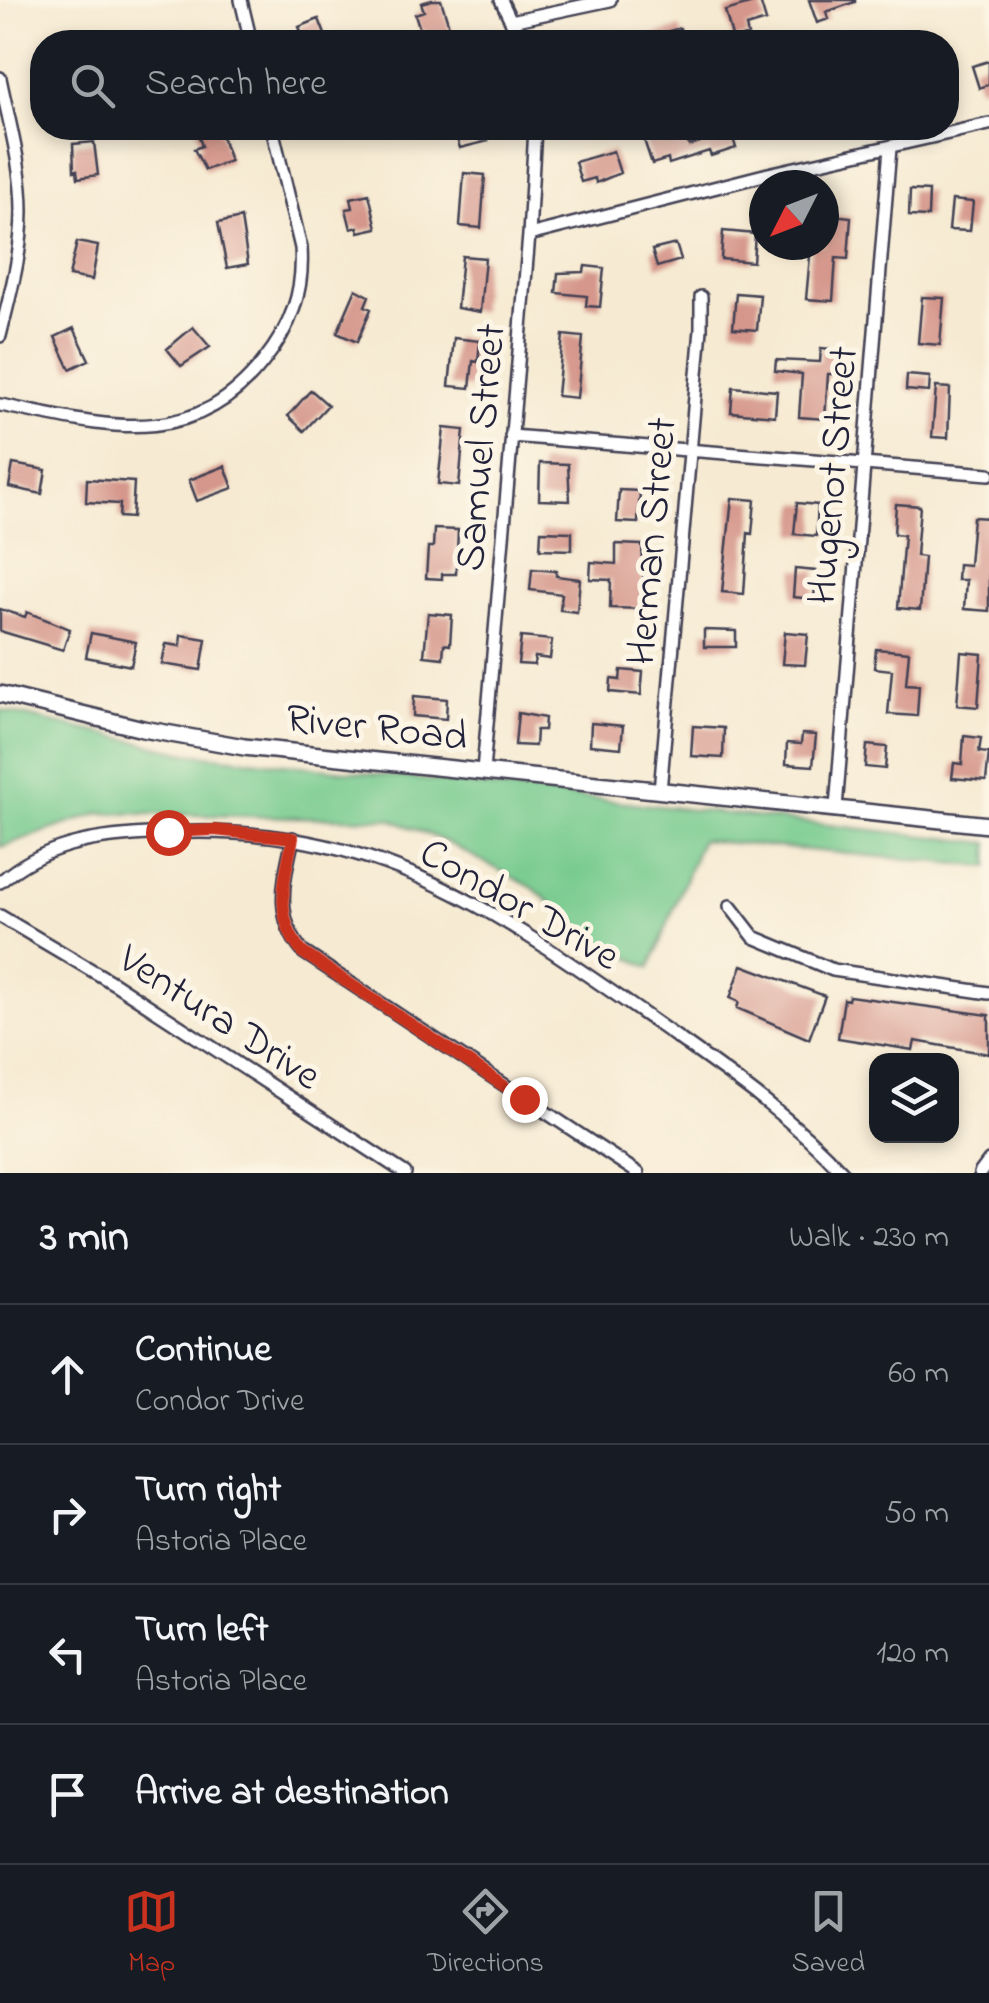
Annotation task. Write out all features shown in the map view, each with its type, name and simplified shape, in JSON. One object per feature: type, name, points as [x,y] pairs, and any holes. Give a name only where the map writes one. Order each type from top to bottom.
[{"type":"street","points":[[241,0],[248,30]]},
{"type":"street","points":[[501,0],[515,30]]},
{"type":"street","points":[[510,21],[610,0]]},
{"type":"street","points":[[0,78],[4,112],[18,162],[22,212],[20,243],[0,336]]},
{"type":"street","points":[[959,131],[989,124]]},
{"type":"street","points":[[0,405],[112,427],[153,426],[199,414],[220,403],[252,377],[287,327],[298,298],[303,268],[275,140]]},
{"type":"street","name":"Samuel Street","points":[[483,771],[534,140]]},
{"type":"street","points":[[529,235],[768,174],[923,140]]},
{"type":"street","name":"Hugenot Street","points":[[836,808],[890,148]]},
{"type":"street","name":"Herman Street","points":[[660,791],[701,297]]},
{"type":"street","points":[[511,436],[989,474]]},
{"type":"street","name":"River Road","points":[[0,694],[143,729],[244,747],[989,825]]},
{"type":"street","name":"Condor Drive","points":[[0,882],[44,852],[86,840],[214,830],[320,842],[390,863],[460,894],[509,922],[748,1087],[843,1173]]},
{"type":"street","points":[[293,838],[282,909],[287,928],[302,952],[638,1173]]},
{"type":"street","points":[[730,906],[754,937],[833,970],[989,993]]},
{"type":"street","name":"Ventura Drive","points":[[0,916],[116,984],[405,1173]]},
{"type":"street","points":[[980,1173],[989,1162]]},
{"type":"green space","points":[[0,710],[187,753],[989,843],[989,867],[701,840],[650,968],[598,942],[533,888],[444,841],[390,819],[100,813],[0,847]]},
{"type":"building","points":[[441,0],[450,30],[420,30],[415,14],[424,11],[421,3]]},
{"type":"building","points":[[809,0],[855,2],[826,12],[829,19],[817,23]]},
{"type":"building","points":[[760,1],[766,21],[746,27],[747,30],[730,30],[725,11]]},
{"type":"building","points":[[319,19],[323,30],[300,30],[299,27]]},
{"type":"building","points":[[989,61],[989,84],[979,88],[972,66]]},
{"type":"building","points":[[200,140],[223,140],[230,161],[205,170],[194,149],[202,146]]},
{"type":"building","points":[[457,140],[488,141],[460,148]]},
{"type":"building","points":[[644,140],[687,140],[689,146],[706,140],[734,140],[736,148],[711,156],[709,151],[669,164],[668,159],[652,164]]},
{"type":"building","points":[[94,142],[98,175],[78,178],[73,144]]},
{"type":"building","points":[[613,151],[620,173],[596,183],[595,178],[581,182],[575,162]]},
{"type":"building","points":[[464,173],[485,175],[481,228],[460,226]]},
{"type":"building","points":[[910,190],[929,191],[928,217],[909,216]]},
{"type":"building","points":[[369,194],[377,228],[359,232],[358,227],[351,229],[346,209],[353,208],[351,198]]},
{"type":"building","points":[[952,200],[973,202],[970,231],[949,230]]},
{"type":"building","points":[[839,216],[851,217],[848,259],[839,258]]},
{"type":"building","points":[[241,218],[248,264],[227,268],[218,223]]},
{"type":"building","points":[[723,231],[749,233],[749,260],[753,262],[721,259]]},
{"type":"building","points":[[77,242],[98,246],[92,280],[69,276]]},
{"type":"building","points":[[676,244],[681,260],[657,267],[652,250]]},
{"type":"building","points":[[462,256],[485,258],[480,312],[457,308]]},
{"type":"building","points":[[810,260],[836,260],[833,301],[806,299]]},
{"type":"building","points":[[585,266],[604,268],[600,307],[586,306],[587,296],[556,293],[558,273],[584,272]]},
{"type":"building","points":[[356,289],[369,296],[365,306],[371,309],[357,342],[337,333]]},
{"type":"building","points":[[736,293],[760,295],[757,330],[733,328]]},
{"type":"building","points":[[922,297],[944,298],[940,345],[918,343]]},
{"type":"building","points":[[193,327],[210,347],[181,366],[167,349]]},
{"type":"building","points":[[74,328],[89,360],[70,369],[55,337]]},
{"type":"building","points":[[563,335],[583,337],[577,398],[557,396]]},
{"type":"building","points":[[454,338],[480,341],[470,388],[449,386]]},
{"type":"building","points":[[821,348],[842,350],[837,374],[828,374],[825,419],[799,417],[802,374],[775,371],[776,360],[820,362]]},
{"type":"building","points":[[907,375],[930,377],[929,392],[906,390]]},
{"type":"building","points":[[733,387],[777,391],[775,416],[731,412]]},
{"type":"building","points":[[936,387],[950,388],[948,438],[932,437]]},
{"type":"building","points":[[311,390],[328,405],[304,431],[288,416]]},
{"type":"building","points":[[444,428],[464,430],[459,486],[438,484]]},
{"type":"building","points":[[540,463],[568,464],[570,501],[539,500]]},
{"type":"building","points":[[13,464],[46,470],[42,494],[9,487]]},
{"type":"building","points":[[225,466],[233,488],[197,501],[189,480]]},
{"type":"building","points":[[87,479],[134,482],[132,518],[119,517],[120,504],[86,502]]},
{"type":"building","points":[[619,490],[640,491],[638,523],[617,522]]},
{"type":"building","points":[[732,498],[755,500],[752,534],[748,533],[744,594],[722,592]]},
{"type":"building","points":[[797,503],[818,505],[816,536],[794,534]]},
{"type":"building","points":[[896,504],[920,506],[916,556],[924,557],[920,610],[898,608],[904,535],[894,534]]},
{"type":"building","points":[[973,517],[989,518],[989,611],[964,609],[966,580],[957,580],[958,564],[969,565]]},
{"type":"building","points":[[434,529],[458,530],[456,574],[442,574],[442,579],[426,578],[428,547],[433,547]]},
{"type":"building","points":[[541,531],[572,532],[572,550],[540,549]]},
{"type":"building","points":[[616,544],[642,545],[645,609],[610,608],[611,580],[590,579],[591,562],[616,564]]},
{"type":"building","points":[[532,569],[580,579],[577,612],[560,610],[562,594],[530,590]]},
{"type":"building","points":[[795,569],[816,571],[814,599],[793,597]]},
{"type":"building","points":[[0,609],[25,617],[27,612],[70,629],[63,650],[0,631]]},
{"type":"building","points":[[428,613],[452,615],[450,645],[444,644],[443,658],[424,656]]},
{"type":"building","points":[[704,630],[736,631],[736,647],[704,647]]},
{"type":"building","points":[[785,632],[808,634],[805,665],[782,664]]},
{"type":"building","points":[[91,633],[136,642],[131,666],[86,657]]},
{"type":"building","points":[[181,635],[206,639],[201,670],[162,664],[166,644],[180,646]]},
{"type":"building","points":[[521,637],[552,640],[550,659],[535,657],[534,665],[518,664]]},
{"type":"building","points":[[876,649],[909,652],[906,684],[919,685],[917,716],[888,714],[892,670],[874,668]]},
{"type":"building","points":[[961,652],[982,654],[978,707],[957,705]]},
{"type":"building","points":[[621,670],[643,672],[641,695],[610,692],[611,679],[620,680]]},
{"type":"building","points":[[414,696],[447,699],[446,719],[413,716]]},
{"type":"building","points":[[518,713],[545,718],[544,730],[536,730],[535,746],[515,745]]},
{"type":"building","points":[[591,723],[623,726],[621,748],[590,745]]},
{"type":"building","points":[[693,726],[724,728],[723,758],[691,756]]},
{"type":"building","points":[[802,734],[816,735],[813,766],[786,764],[787,743],[801,744]]},
{"type":"building","points":[[964,736],[981,738],[979,752],[989,753],[986,781],[952,778],[954,763],[962,764]]},
{"type":"building","points":[[867,745],[887,747],[885,769],[865,767]]},
{"type":"building","points":[[742,965],[825,996],[809,1039],[737,1008],[739,1002],[730,998]]},
{"type":"building","points":[[849,996],[989,1015],[989,1054],[915,1041],[913,1050],[838,1038],[844,999]]},
{"type":"route","points":[[168,832],[214,830],[293,838],[282,909],[287,928],[302,952],[524,1099]]}]
